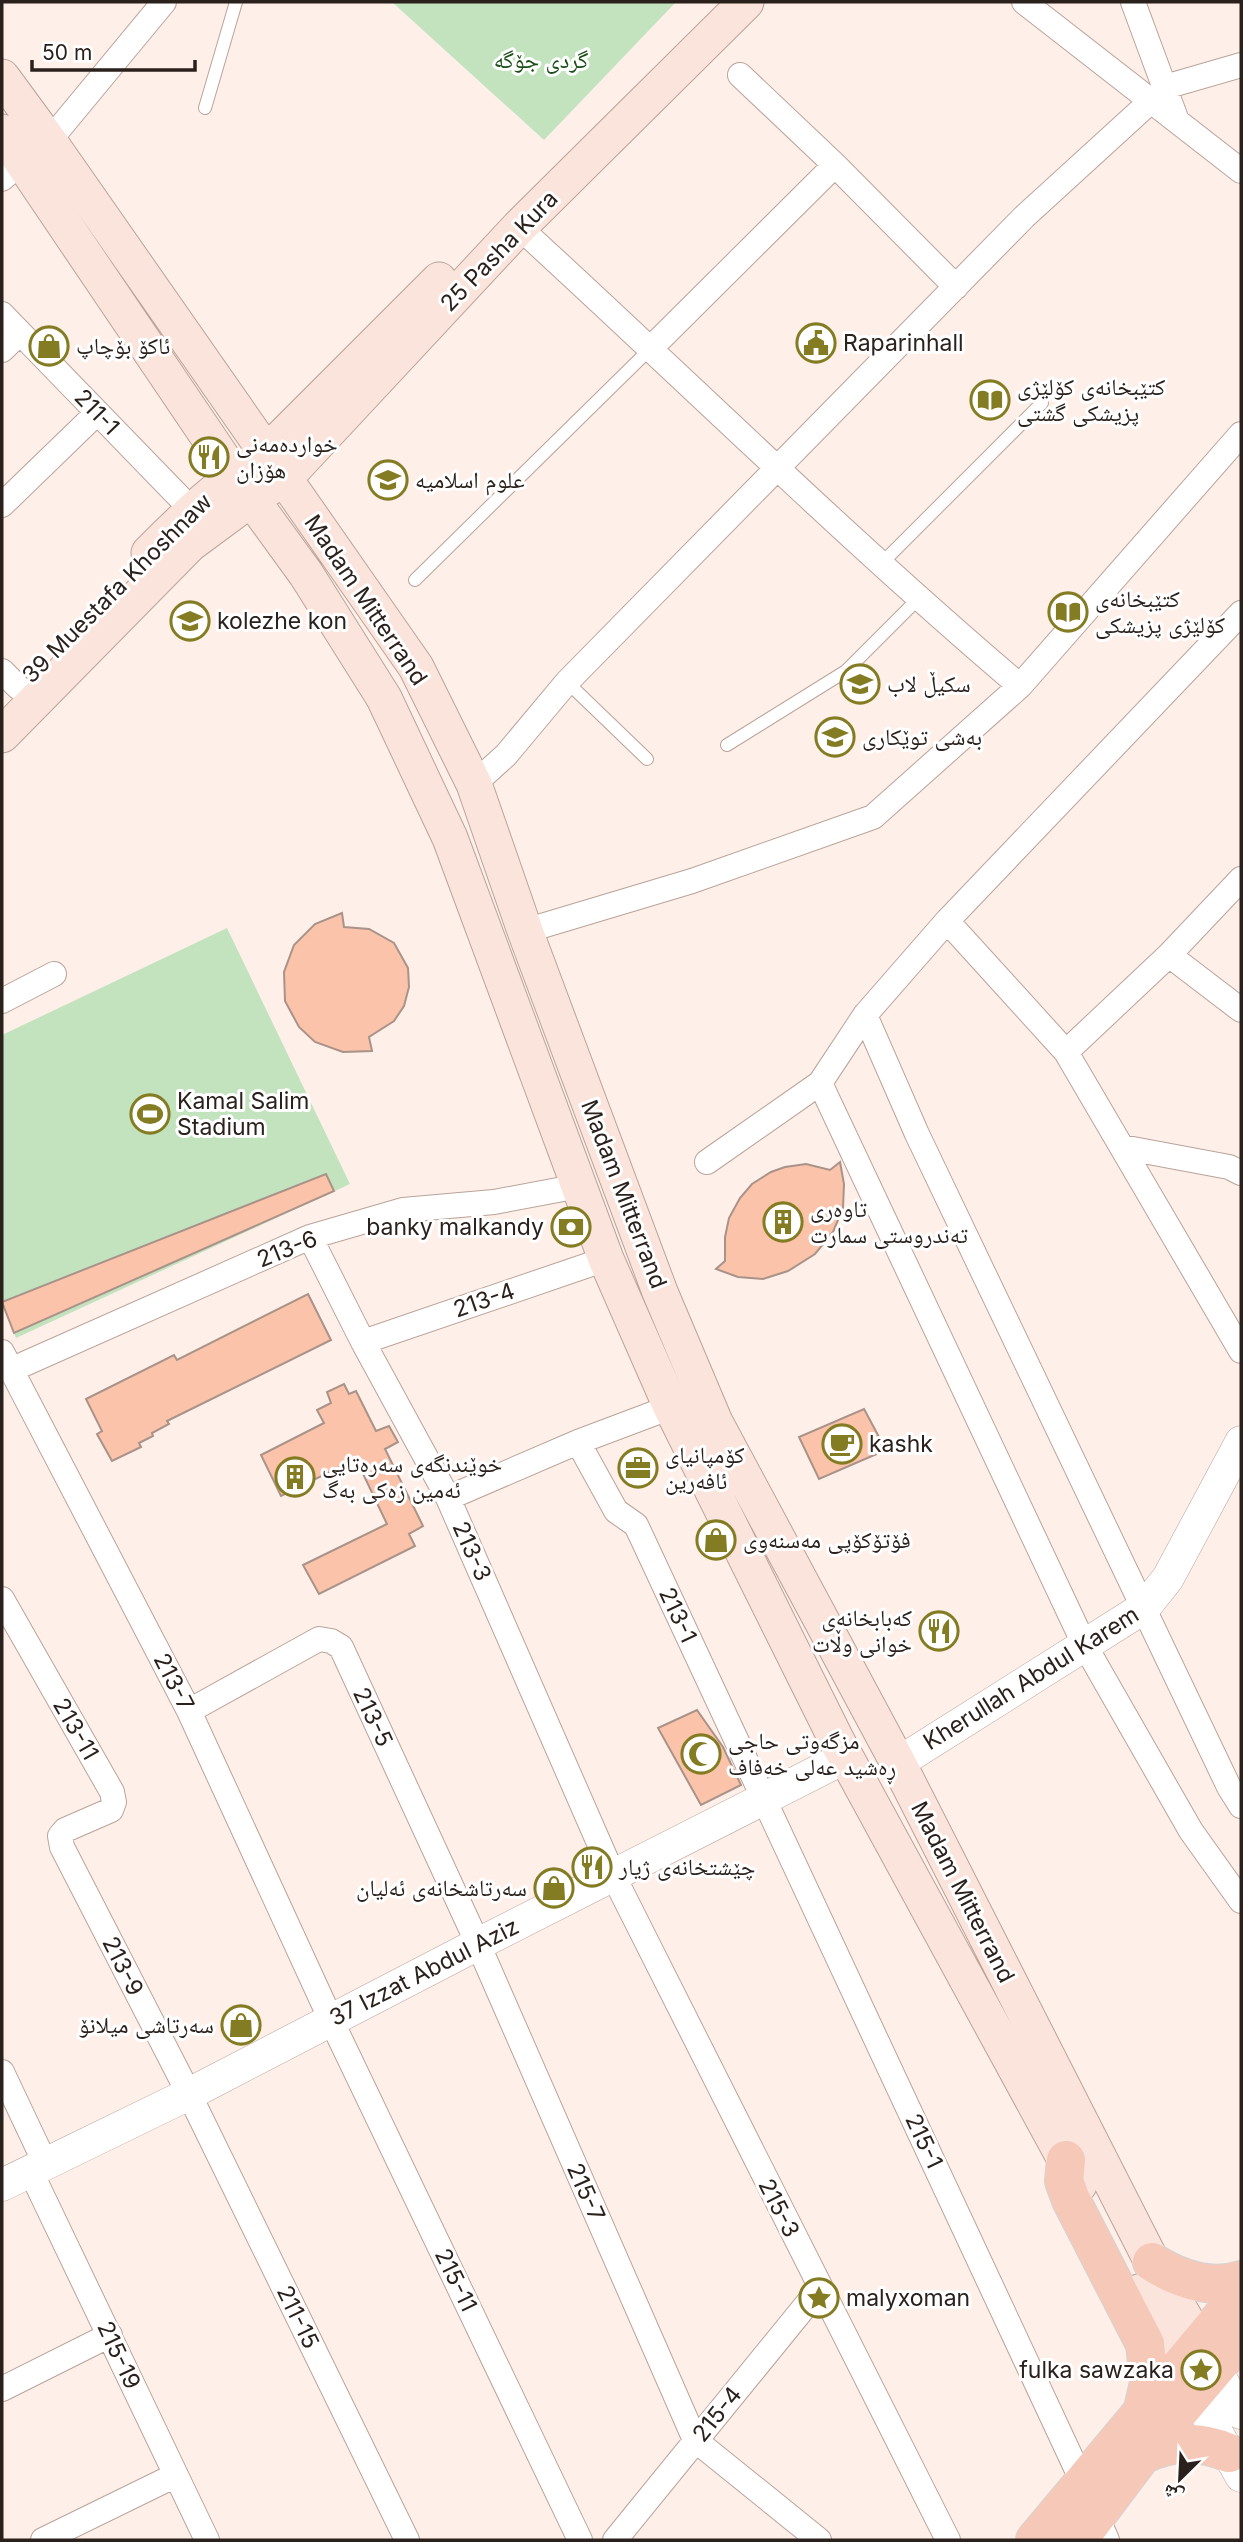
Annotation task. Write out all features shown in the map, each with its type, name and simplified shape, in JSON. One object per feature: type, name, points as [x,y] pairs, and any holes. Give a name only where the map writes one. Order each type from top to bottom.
[{"type":"main road","name":"25 Pasha Kura","points":[[276,465],[713,2]]},
{"type":"main road","name":"25 Pasha Kura","points":[[243,487],[276,465],[746,2]]},
{"type":"main road","name":"Madam Mitterrand","points":[[2,77],[25,160],[243,487],[306,574],[384,698],[450,838],[606,1259],[671,1407],[846,1757],[1066,2161],[1198,2369]]},
{"type":"main road","name":"Madam Mitterrand","points":[[2,132],[276,465],[416,667],[474,784],[525,931],[660,1292],[715,1422],[898,1763],[1152,2262],[1198,2369]]},
{"type":"main road","name":"39 Muestafa Khoshnaw","points":[[7,687],[191,509],[243,487]]},
{"type":"main road","name":"39 Muestafa Khoshnaw","points":[[2,735],[243,487]]},
{"type":"main road","points":[[1066,2161],[1065,2181],[1070,2200],[1145,2344],[1149,2383],[1143,2409],[1091,2520]]},
{"type":"main road","points":[[1152,2262],[1170,2274],[1191,2281],[1213,2284],[1241,2280]]},
{"type":"main road","points":[[1035,2540],[1091,2520],[1142,2455],[1198,2369],[1241,2294]]},
{"type":"main road","points":[[1143,2409],[1241,2338]]},
{"type":"main road","points":[[1142,2455],[1170,2445],[1185,2443],[1215,2447],[1235,2464]]},
{"type":"street","points":[[25,160],[164,2]]},
{"type":"street","points":[[1024,2],[1158,94]]},
{"type":"street","points":[[1133,2],[1158,94],[1177,121],[1241,171]]},
{"type":"street","points":[[474,784],[506,755],[567,682],[1024,217],[1158,94],[1241,65]]},
{"type":"street","points":[[740,75],[835,165],[956,287]]},
{"type":"street","points":[[651,348],[835,165]]},
{"type":"street","points":[[519,227],[780,468],[918,600],[1020,686]]},
{"type":"street","name":"211-1","points":[[2,314],[191,509]]},
{"type":"street","points":[[2,351],[20,333]]},
{"type":"street","points":[[2,505],[97,413]]},
{"type":"street","points":[[525,931],[692,881],[873,817],[1020,686],[1241,434]]},
{"type":"street","points":[[706,1163],[820,1083],[864,1015],[947,921],[1241,614]]},
{"type":"street","points":[[1066,1052],[1169,956],[1241,878]]},
{"type":"street","points":[[947,921],[1066,1052],[1241,1351]]},
{"type":"street","points":[[1169,956],[1241,1010]]},
{"type":"street","points":[[2,1001],[54,974]]},
{"type":"street","points":[[864,1015],[917,1134],[1229,1787],[1241,1806]]},
{"type":"street","points":[[820,1083],[1084,1644],[1191,1831],[1241,1901]]},
{"type":"street","points":[[1122,1147],[1229,1167],[1241,1173]]},
{"type":"street","name":"213-6","points":[[7,1361],[310,1237],[403,1210],[494,1202],[579,1186]]},
{"type":"street","name":"213-3","points":[[310,1237],[363,1342],[448,1498],[613,1875]]},
{"type":"street","name":"213-4","points":[[363,1342],[606,1259]]},
{"type":"street","name":"213-7","points":[[7,1361],[189,1711],[331,2020]]},
{"type":"street","points":[[448,1498],[579,1442],[671,1407]]},
{"type":"street","name":"213-1","points":[[579,1442],[616,1511],[636,1525],[765,1798]]},
{"type":"street","name":"Kherullah Abdul Karem","points":[[898,1763],[1145,1607],[1168,1578],[1239,1453]]},
{"type":"street","name":"213-11","points":[[2,1599],[112,1792],[114,1802],[111,1810],[65,1829],[60,1836]]},
{"type":"street","name":"213-5","points":[[189,1711],[319,1639],[331,1641],[341,1647],[478,1944]]},
{"type":"street","name":"37 Izzat Abdul Aziz","points":[[2,2185],[189,2094],[846,1757]]},
{"type":"street","name":"215-1","points":[[765,1798],[1091,2520]]},
{"type":"street","name":"213-9","points":[[60,1836],[62,1846],[189,2094]]},
{"type":"street","name":"215-3","points":[[613,1875],[948,2540]]},
{"type":"street","name":"215-7","points":[[478,1944],[695,2440]]},
{"type":"street","name":"215-11","points":[[331,2020],[580,2540]]},
{"type":"street","name":"215-19","points":[[2,2072],[38,2167],[110,2335],[207,2540]]},
{"type":"street","name":"211-15","points":[[189,2094],[407,2540]]},
{"type":"street","name":"215-4","points":[[615,2540],[820,2288]]},
{"type":"street","points":[[2,2389],[110,2335]]},
{"type":"street","points":[[1198,2369],[1241,2413]]},
{"type":"street","points":[[1198,2369],[1235,2464]]},
{"type":"street","points":[[695,2440],[819,2540]]},
{"type":"street","points":[[43,2540],[176,2475]]},
{"type":"lane","points":[[205,108],[236,2]]},
{"type":"lane","points":[[415,580],[651,348]]},
{"type":"lane","points":[[881,564],[1042,403]]},
{"type":"lane","points":[[727,745],[846,671],[918,600]]},
{"type":"lane","points":[[567,682],[647,759]]},
{"type":"green space","name":"گردی جۆگە","points":[[392,2],[676,2],[544,140]]},
{"type":"green space","name":"Kamal Salim Stadium","points":[[227,928],[350,1184],[16,1338],[2,1305],[2,1035]]},
{"type":"building","points":[[342,913],[344,927],[369,929],[394,943],[408,968],[409,987],[404,1006],[394,1021],[369,1037],[372,1051],[343,1052],[315,1042],[299,1027],[285,1001],[284,972],[294,945],[315,924]]},
{"type":"building","name":"تاوەری تەندروستی سمارت","points":[[840,1162],[844,1184],[843,1208],[833,1232],[815,1254],[788,1271],[763,1279],[738,1277],[716,1269],[725,1261],[725,1237],[729,1218],[752,1184],[785,1167],[806,1164],[830,1170]]},
{"type":"building","points":[[326,1174],[334,1191],[14,1333],[2,1302]]},
{"type":"building","points":[[308,1294],[331,1340],[167,1421],[169,1424],[139,1443],[141,1447],[112,1461],[97,1434],[102,1431],[86,1399],[174,1355],[177,1360]]},
{"type":"building","name":"خوێندنگەی سەرەتایی ئەمین زەکی بەگ","points":[[344,1384],[349,1394],[356,1391],[376,1431],[389,1426],[398,1442],[385,1449],[423,1526],[409,1534],[415,1546],[319,1594],[303,1565],[387,1524],[356,1459],[281,1496],[261,1455],[324,1423],[317,1410],[331,1403],[327,1392]]},
{"type":"building","name":"kashk","points":[[864,1409],[886,1450],[819,1479],[799,1437]]},
{"type":"building","name":"مزگەوتی حاجی ڕەشید عەلی خەفاف","points":[[697,1710],[723,1747],[741,1785],[701,1805],[658,1728]]},
{"type":"place","name":"Raparinhall","points":[[816,343]]},
{"type":"place","name":"ئاکۆ بۆچاپ","points":[[49,346]]},
{"type":"place","name":"کتێبخانەی کۆلێژی پزیشکی گشتی","points":[[990,400]]},
{"type":"place","name":"خواردە‌مە‌نی ھۆزان","points":[[209,457]]},
{"type":"place","name":"علوم اسلاميه","points":[[388,480]]},
{"type":"place","name":"كتێبخانە‌ی كۆلێژی پزیشكی","points":[[1068,612]]},
{"type":"place","name":"kolezhe kon","points":[[190,621]]},
{"type":"place","name":"سكیڵ لاب","points":[[860,684]]},
{"type":"place","name":"بە‌شی توێكاری","points":[[835,737]]},
{"type":"place","name":"Kamal Salim Stadium","points":[[150,1114]]},
{"type":"place","name":"تاوەری تەندروستی سمارت","points":[[783,1222]]},
{"type":"place","name":"banky malkandy","points":[[571,1227]]},
{"type":"place","name":"kashk","points":[[842,1444]]},
{"type":"place","name":"کۆمپانیای ئافەرین","points":[[638,1468]]},
{"type":"place","name":"خوێندنگەی سەرەتایی ئەمین زەکی بەگ","points":[[295,1477]]},
{"type":"place","name":"فۆتۆکۆپی مەسنەوی","points":[[716,1540]]},
{"type":"place","name":"کەبابخانەی خوانی وڵات","points":[[939,1631]]},
{"type":"place","name":"مزگەوتی حاجی ڕەشید عەلی خەفاف","points":[[701,1754]]},
{"type":"place","name":"چێشتخانەی ژیار","points":[[592,1867]]},
{"type":"place","name":"سەرتاشخانەی ئەلیان","points":[[554,1888]]},
{"type":"place","name":"سەرتاشی میلانۆ","points":[[241,2025]]},
{"type":"place","name":"malyxoman","points":[[819,2298]]},
{"type":"place","name":"fulka sawzaka","points":[[1201,2370]]}]
